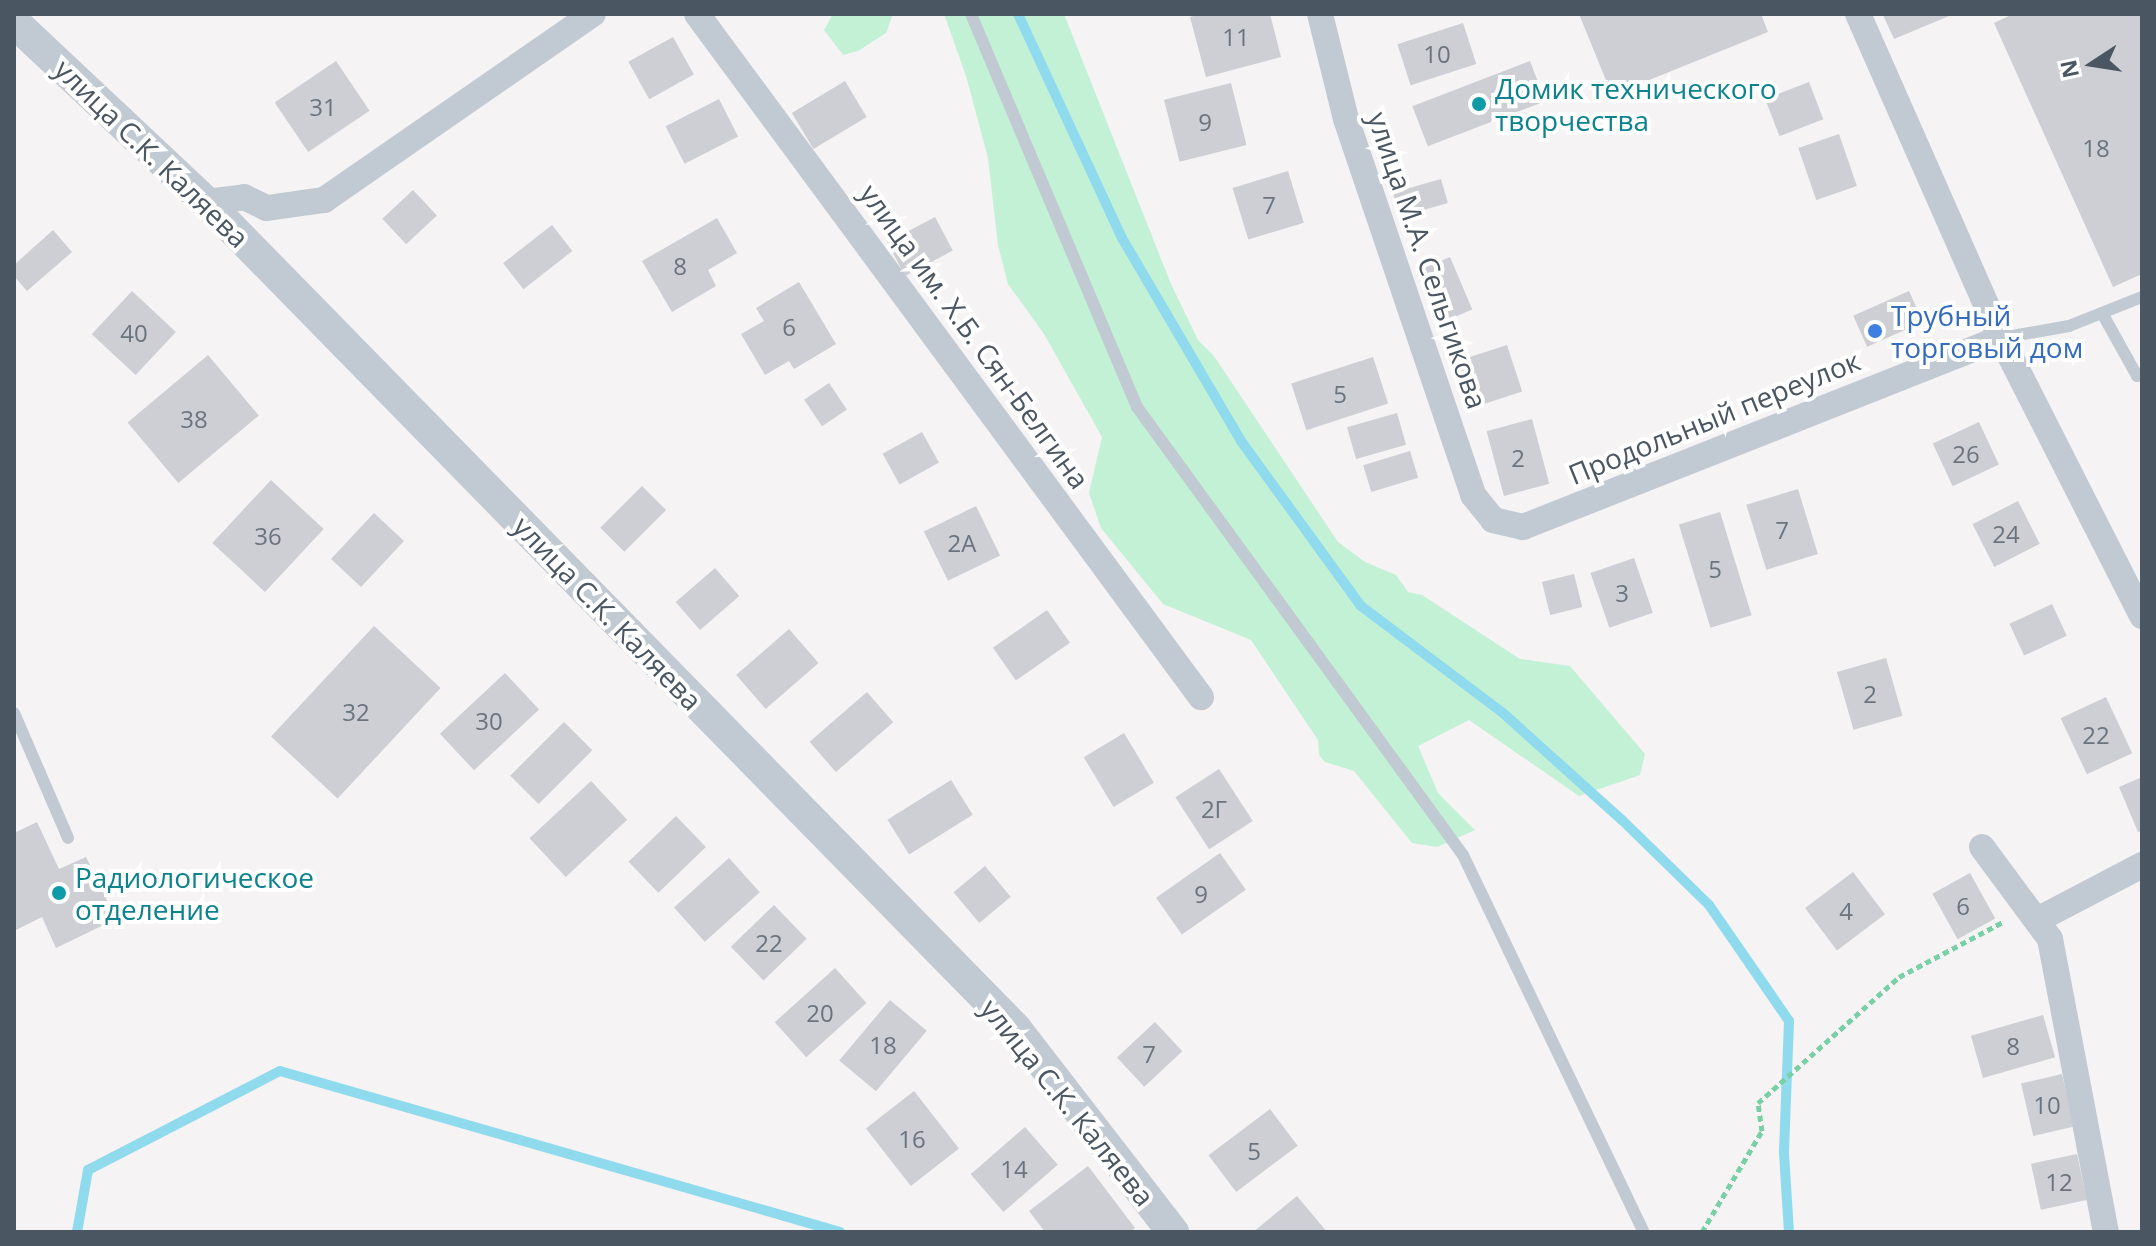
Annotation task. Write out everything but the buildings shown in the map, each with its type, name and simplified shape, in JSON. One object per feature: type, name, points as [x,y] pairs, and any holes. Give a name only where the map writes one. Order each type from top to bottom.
[{"type":"street","points":[[206,202],[244,197],[267,208],[324,200],[593,14]]},
{"type":"street","name":"улица им. Х.Б. Сян-Белгина","points":[[697,14],[1201,697]]},
{"type":"street","name":"улица М.А. Сельгикова","points":[[1320,14],[1346,119],[1473,495],[1493,520]]},
{"type":"street","points":[[1858,14],[2001,338],[2142,616]]},
{"type":"street","name":"улица С.К. Каляева","points":[[14,22],[206,202],[1016,1029],[1173,1232]]},
{"type":"street","name":"Продольный переулок","points":[[1493,520],[1523,527],[2001,338]]},
{"type":"street","points":[[1982,847],[2050,939],[2106,1232]]},
{"type":"street","points":[[2032,914],[2142,865]]},
{"type":"lane","points":[[971,14],[1137,407],[1463,855],[1644,1232]]},
{"type":"lane","points":[[2001,338],[2069,326],[2142,297]]},
{"type":"lane","points":[[2102,313],[2137,376],[2142,374]]},
{"type":"lane","points":[[14,713],[68,838]]},
{"type":"path","points":[[1702,1232],[1762,1131],[1758,1103],[1899,977],[2032,914]]},
{"type":"green space","points":[[833,14],[893,14],[886,33],[858,51],[843,55],[824,30]]},
{"type":"green space","points":[[944,14],[1064,14],[1171,284],[1198,340],[1214,356],[1338,542],[1365,562],[1396,575],[1408,592],[1422,595],[1520,659],[1570,666],[1645,754],[1640,775],[1579,796],[1469,720],[1418,746],[1438,793],[1475,830],[1437,847],[1412,843],[1354,771],[1325,762],[1319,755],[1318,740],[1251,640],[1163,604],[1101,528],[1089,493],[1102,437],[1044,334],[1008,284],[998,245],[988,158],[966,76]]},
{"type":"waterway","points":[[1018,14],[1122,238],[1241,441],[1361,606],[1503,713],[1622,820],[1709,905],[1789,1021],[1784,1153],[1789,1232]]},
{"type":"waterway","points":[[77,1232],[88,1170],[280,1071],[840,1232]]},
{"type":"place","name":"Домик технического творчества","points":[[1479,104]]},
{"type":"place","name":"Трубный торговый дом","points":[[1875,331]]},
{"type":"place","name":"Радиологическое отделение","points":[[59,893]]}]
